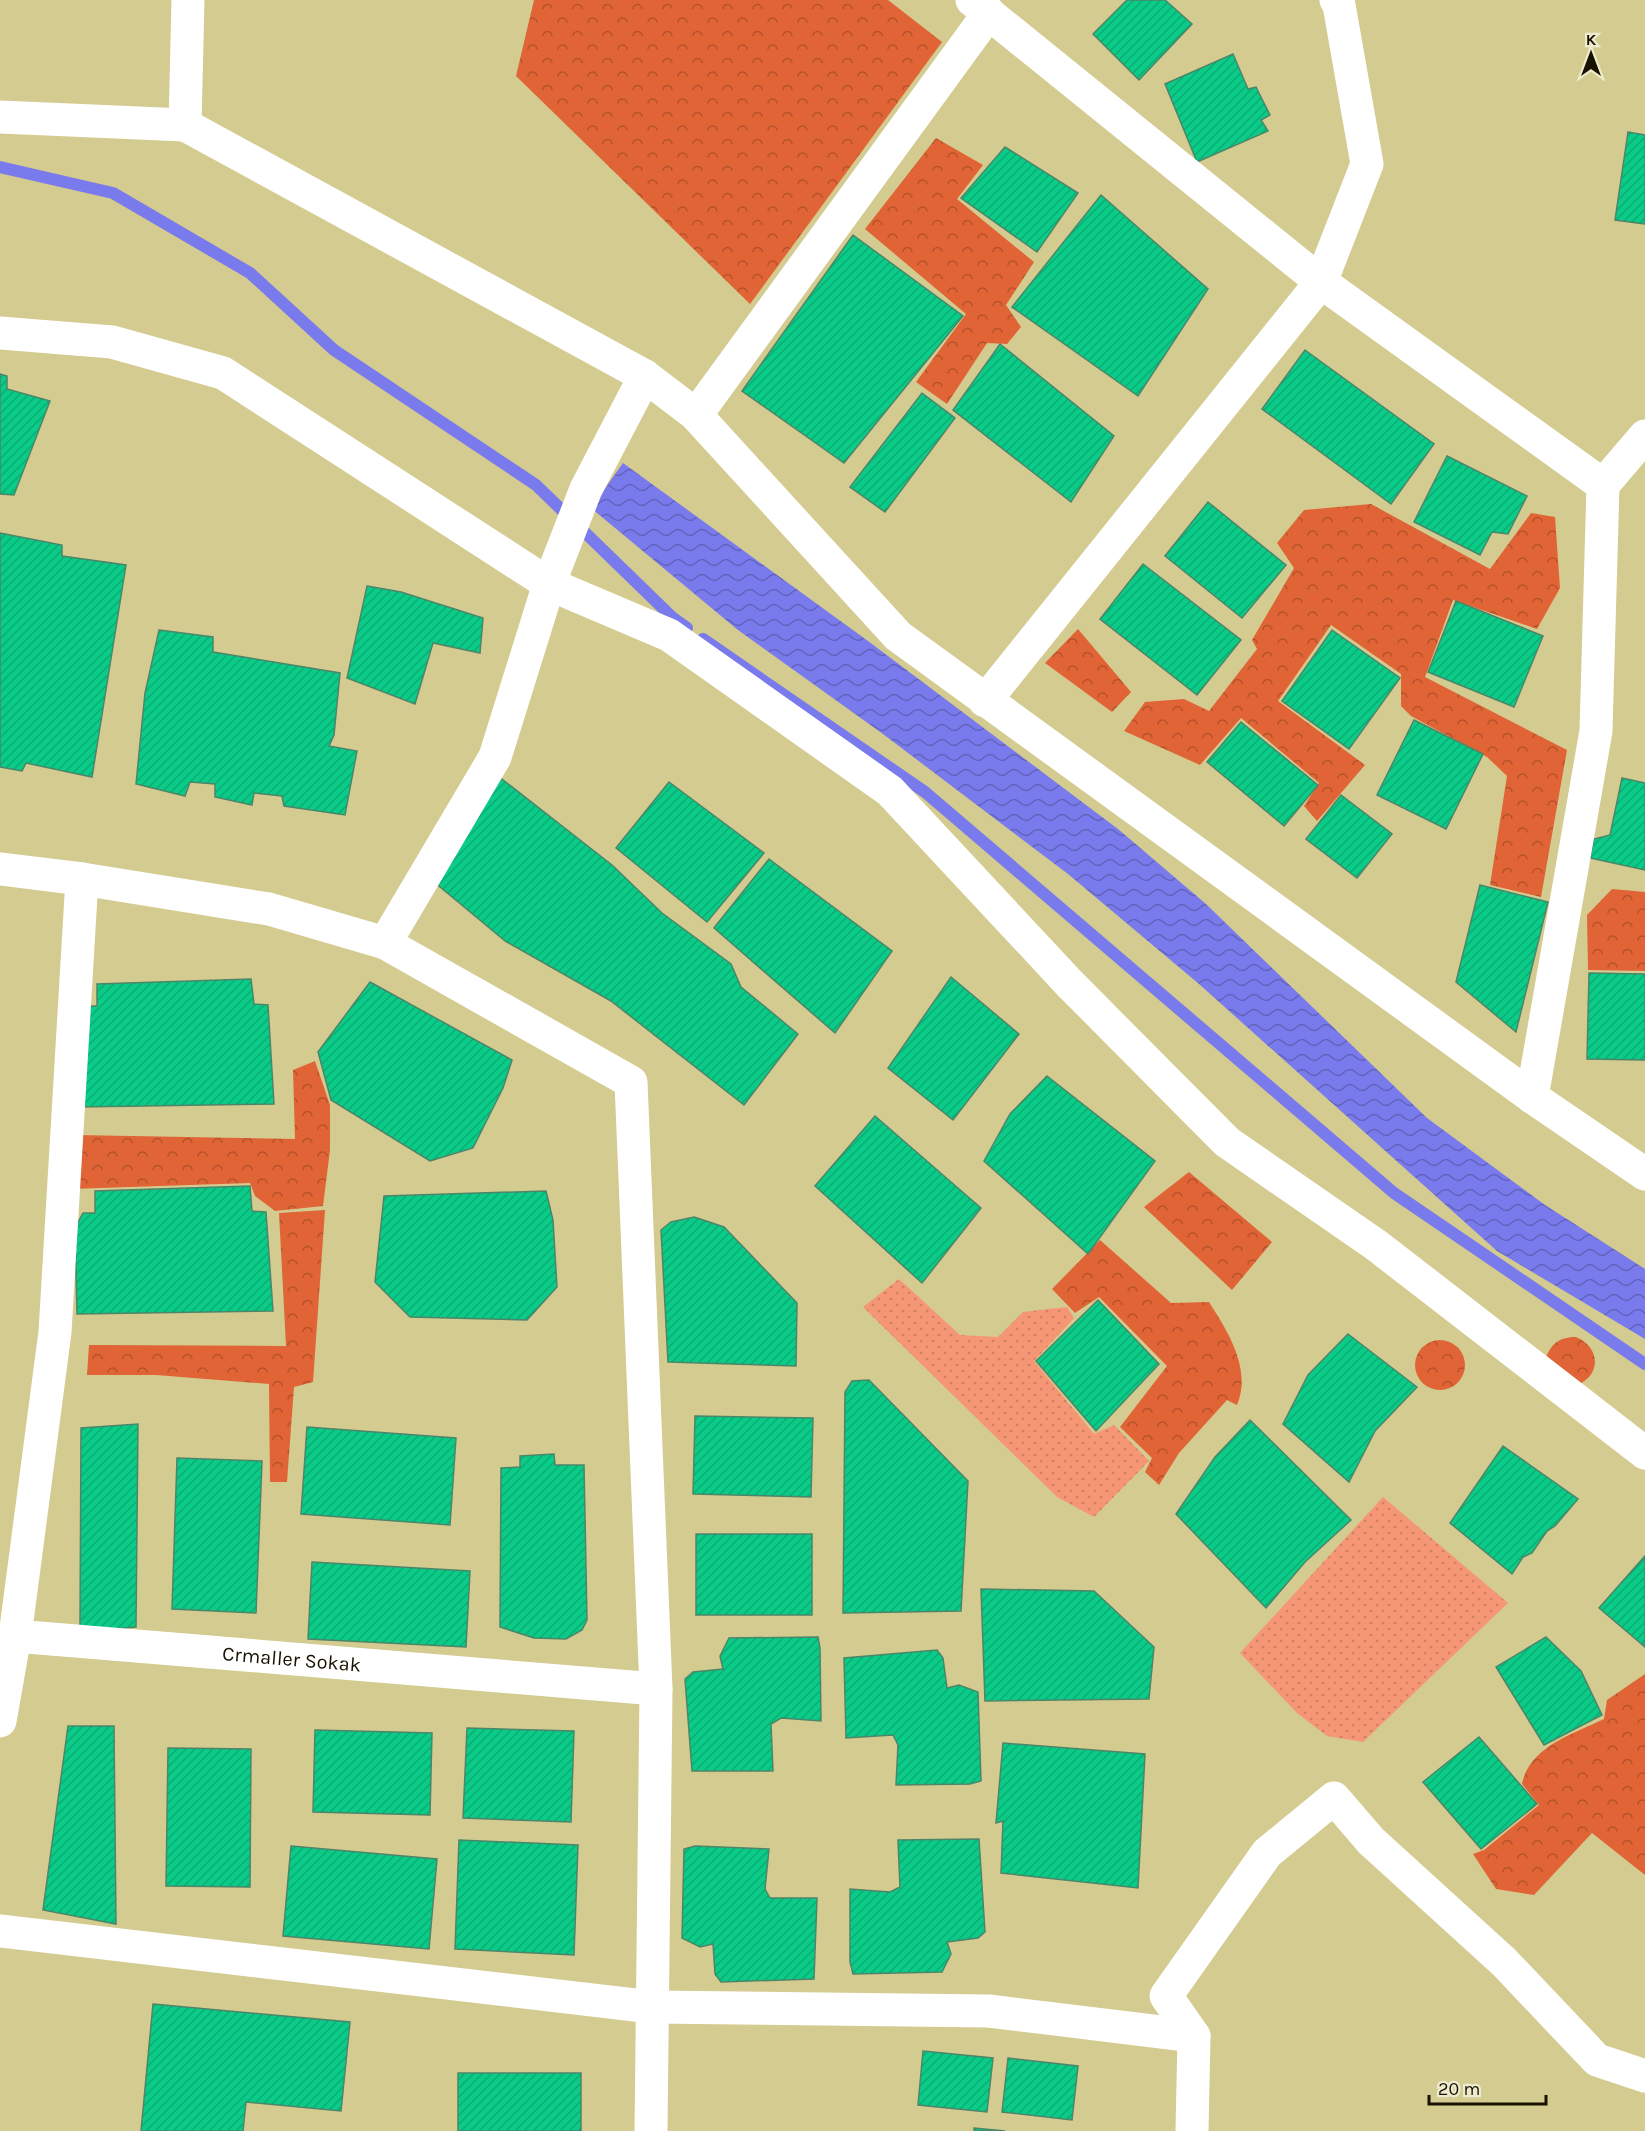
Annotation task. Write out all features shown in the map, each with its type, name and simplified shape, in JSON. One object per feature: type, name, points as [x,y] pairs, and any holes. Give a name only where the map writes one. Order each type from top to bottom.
[{"type":"street","points":[[185,125],[188,0]]},
{"type":"street","points":[[985,701],[1321,282],[1367,164],[1338,2]]},
{"type":"street","points":[[696,415],[980,7],[1321,282],[1603,485]]},
{"type":"street","points":[[0,117],[185,125],[645,376],[696,415],[898,636],[1532,1097],[1645,1174]]},
{"type":"street","points":[[0,333],[112,342],[223,373],[549,584],[669,635],[890,791],[1069,983],[1227,1142],[1376,1245],[1645,1453]]},
{"type":"street","points":[[385,943],[495,757],[549,584],[585,489],[645,376]]},
{"type":"street","points":[[1532,1097],[1596,731],[1603,485],[1645,436]]},
{"type":"street","points":[[0,869],[82,879],[269,909],[385,943],[631,1082],[656,1689],[651,2131]]},
{"type":"street","points":[[0,1721],[15,1636],[56,1332],[82,879]]},
{"type":"street","name":"Crmaller Sokak","points":[[15,1636],[656,1689]]},
{"type":"street","points":[[1192,2131],[1194,2036],[1166,1996],[1267,1854],[1334,1798],[1371,1841],[1504,1962],[1598,2060],[1645,2076]]},
{"type":"street","points":[[0,1931],[652,2007],[989,2011],[1194,2036]]},
{"type":"shaded area","points":[[899,1279],[960,1335],[998,1337],[1023,1312],[1067,1307],[1074,1318],[1034,1361],[1094,1434],[1114,1425],[1149,1461],[1094,1517],[1057,1497],[863,1307]]},
{"type":"shaded area","points":[[1383,1497],[1508,1603],[1363,1742],[1327,1736],[1297,1713],[1240,1653]]},
{"type":"green space","points":[[534,0],[888,0],[942,42],[750,304],[516,76]]},
{"type":"green space","points":[[936,138],[983,165],[957,199],[1034,262],[1006,305],[1021,327],[1007,344],[987,343],[947,404],[916,382],[966,314],[865,229]]},
{"type":"green space","points":[[1371,504],[1490,569],[1531,513],[1555,517],[1560,588],[1537,629],[1453,600],[1425,677],[1567,750],[1541,897],[1490,885],[1507,776],[1487,757],[1411,716],[1401,706],[1401,674],[1331,625],[1278,701],[1365,765],[1317,821],[1304,806],[1319,783],[1241,718],[1200,765],[1124,731],[1145,702],[1184,699],[1209,711],[1257,649],[1252,640],[1294,568],[1277,543],[1304,510]]},
{"type":"green space","points":[[1078,629],[1131,692],[1112,712],[1045,663]]},
{"type":"green space","points":[[1612,889],[1645,892],[1645,971],[1588,970],[1587,915]]},
{"type":"green space","points":[[315,1061],[330,1105],[330,1150],[323,1206],[275,1211],[255,1196],[250,1183],[70,1189],[76,1135],[295,1139],[293,1070]]},
{"type":"green space","points":[[1189,1172],[1272,1242],[1232,1290],[1144,1207]]},
{"type":"green space","points":[[325,1210],[313,1382],[294,1387],[287,1482],[270,1482],[269,1384],[156,1375],[87,1375],[89,1345],[286,1346],[279,1213]]},
{"type":"green space","points":[[1100,1240],[1171,1303],[1209,1302],[1230,1338],[1240,1364],[1242,1378],[1237,1405],[1227,1400],[1179,1453],[1159,1485],[1145,1472],[1152,1458],[1120,1427],[1167,1366],[1099,1297],[1075,1313],[1052,1289]]},
{"type":"green space","points":[[1576,1337],[1590,1347],[1595,1361],[1591,1375],[1577,1385],[1546,1358],[1557,1342],[1565,1338]]},
{"type":"green space","points":[[1440,1340],[1449,1342],[1460,1351],[1465,1365],[1463,1374],[1454,1385],[1440,1390],[1431,1388],[1420,1379],[1415,1365],[1417,1356],[1426,1345]]},
{"type":"green space","points":[[1645,1674],[1645,1875],[1592,1833],[1534,1895],[1496,1889],[1473,1854],[1484,1850],[1539,1805],[1522,1784],[1533,1760],[1566,1736],[1604,1719],[1607,1700]]},
{"type":"water","points":[[623,463],[868,641],[1118,829],[1206,904],[1427,1118],[1545,1205],[1645,1269],[1645,1339],[1497,1251],[1199,984],[1068,874],[883,734],[738,630],[591,508]]},
{"type":"building","points":[[1127,0],[1165,0],[1192,24],[1139,80],[1093,34]]},
{"type":"building","points":[[1233,54],[1248,89],[1256,87],[1270,115],[1261,120],[1268,131],[1197,162],[1165,84]]},
{"type":"building","points":[[1628,132],[1645,135],[1645,224],[1615,220]]},
{"type":"building","points":[[1005,147],[1078,193],[1037,252],[961,198]]},
{"type":"building","points":[[1101,195],[1208,289],[1138,396],[1012,307]]},
{"type":"building","points":[[853,235],[963,316],[844,463],[742,391]]},
{"type":"building","points":[[1000,344],[1114,436],[1071,502],[953,410]]},
{"type":"building","points":[[1305,350],[1434,444],[1391,504],[1262,409]]},
{"type":"building","points":[[0,374],[7,376],[7,389],[50,401],[14,495],[0,494]]},
{"type":"building","points":[[922,393],[955,418],[885,512],[850,487]]},
{"type":"building","points":[[1447,456],[1527,496],[1508,534],[1492,532],[1480,555],[1414,522]]},
{"type":"building","points":[[1208,502],[1286,565],[1242,618],[1165,556]]},
{"type":"building","points":[[0,533],[62,545],[62,556],[126,565],[92,777],[26,763],[22,771],[0,767]]},
{"type":"building","points":[[1143,564],[1241,640],[1197,695],[1100,619]]},
{"type":"building","points":[[367,586],[401,592],[483,618],[480,653],[433,643],[415,704],[347,678]]},
{"type":"building","points":[[1456,601],[1543,636],[1514,707],[1428,672]]},
{"type":"building","points":[[159,630],[213,637],[213,652],[340,673],[334,735],[329,746],[357,751],[345,815],[284,806],[282,796],[254,793],[252,805],[215,797],[215,784],[190,782],[185,796],[136,784],[145,693]]},
{"type":"building","points":[[1332,630],[1400,678],[1349,749],[1282,701]]},
{"type":"building","points":[[1414,720],[1483,754],[1446,829],[1377,795]]},
{"type":"building","points":[[1241,722],[1318,785],[1284,826],[1207,762]]},
{"type":"building","points":[[498,776],[612,865],[662,913],[731,964],[741,987],[798,1034],[744,1105],[611,1001],[505,941],[433,881]]},
{"type":"building","points":[[1622,778],[1645,783],[1645,870],[1590,858],[1594,839],[1610,835]]},
{"type":"building","points":[[669,782],[764,853],[707,922],[616,848]]},
{"type":"building","points":[[1341,795],[1392,834],[1357,878],[1306,839]]},
{"type":"building","points":[[769,859],[892,951],[835,1033],[714,928]]},
{"type":"building","points":[[1480,885],[1548,902],[1516,1032],[1456,982]]},
{"type":"building","points":[[1589,973],[1645,974],[1645,1060],[1587,1059]]},
{"type":"building","points":[[951,977],[1019,1034],[953,1120],[888,1068]]},
{"type":"building","points":[[251,979],[254,1004],[268,1005],[274,1104],[79,1107],[85,1006],[97,1006],[97,984]]},
{"type":"building","points":[[370,982],[512,1060],[503,1088],[473,1148],[430,1161],[331,1100],[318,1052]]},
{"type":"building","points":[[1047,1076],[1155,1161],[1088,1254],[984,1161],[1010,1114]]},
{"type":"building","points":[[875,1116],[981,1208],[922,1283],[815,1186]]},
{"type":"building","points":[[250,1186],[252,1211],[266,1212],[273,1311],[77,1314],[75,1228],[83,1213],[95,1213],[95,1191]]},
{"type":"building","points":[[546,1191],[553,1220],[557,1287],[527,1320],[410,1317],[375,1282],[384,1196]]},
{"type":"building","points":[[694,1217],[724,1227],[797,1303],[796,1366],[668,1362],[661,1230],[671,1222]]},
{"type":"building","points":[[1098,1300],[1159,1364],[1096,1431],[1036,1361]]},
{"type":"building","points":[[1348,1334],[1417,1387],[1375,1431],[1349,1482],[1283,1424],[1308,1375]]},
{"type":"building","points":[[869,1380],[968,1481],[961,1611],[843,1613],[845,1392],[852,1381]]},
{"type":"building","points":[[695,1416],[813,1418],[811,1497],[693,1494]]},
{"type":"building","points":[[1250,1420],[1351,1520],[1305,1562],[1266,1608],[1176,1514],[1215,1457]]},
{"type":"building","points":[[138,1424],[136,1627],[80,1632],[81,1428]]},
{"type":"building","points":[[307,1427],[456,1438],[450,1525],[301,1514]]},
{"type":"building","points":[[1503,1446],[1578,1499],[1555,1526],[1547,1531],[1532,1553],[1523,1557],[1512,1574],[1450,1523]]},
{"type":"building","points":[[554,1454],[555,1465],[584,1465],[587,1620],[582,1630],[566,1639],[534,1638],[500,1627],[501,1468],[520,1467],[520,1456]]},
{"type":"building","points":[[177,1458],[262,1461],[256,1613],[172,1609]]},
{"type":"building","points":[[696,1534],[812,1534],[812,1615],[696,1615]]},
{"type":"building","points":[[1645,1556],[1645,1647],[1599,1608]]},
{"type":"building","points":[[312,1562],[470,1571],[466,1647],[308,1639]]},
{"type":"building","points":[[981,1589],[1094,1591],[1154,1647],[1149,1699],[985,1701]]},
{"type":"building","points":[[818,1637],[821,1721],[781,1718],[771,1724],[773,1771],[692,1771],[685,1679],[693,1672],[723,1669],[720,1656],[729,1638]]},
{"type":"building","points":[[1546,1637],[1581,1671],[1602,1715],[1544,1745],[1496,1667]]},
{"type":"building","points":[[937,1650],[943,1658],[947,1688],[959,1685],[978,1692],[981,1781],[970,1784],[896,1785],[898,1745],[893,1735],[846,1738],[844,1658]]},
{"type":"building","points":[[68,1726],[114,1726],[116,1924],[43,1910]]},
{"type":"building","points":[[467,1728],[574,1731],[571,1822],[463,1818]]},
{"type":"building","points":[[315,1730],[432,1733],[430,1815],[313,1812]]},
{"type":"building","points":[[1479,1737],[1537,1804],[1481,1849],[1423,1782]]},
{"type":"building","points":[[1003,1743],[1145,1754],[1138,1888],[1001,1873],[1003,1821],[996,1823]]},
{"type":"building","points":[[168,1748],[251,1749],[250,1887],[166,1886]]},
{"type":"building","points":[[979,1839],[985,1932],[978,1938],[947,1942],[951,1954],[942,1972],[853,1974],[850,1962],[850,1889],[890,1892],[900,1887],[898,1840]]},
{"type":"building","points":[[459,1840],[578,1845],[574,1955],[455,1949]]},
{"type":"building","points":[[291,1846],[437,1859],[429,1949],[283,1936]]},
{"type":"building","points":[[695,1846],[769,1849],[765,1889],[770,1898],[817,1898],[814,1979],[721,1982],[715,1974],[713,1944],[700,1947],[682,1938],[684,1849]]},
{"type":"building","points":[[153,2004],[350,2022],[341,2111],[246,2102],[243,2131],[141,2131]]},
{"type":"building","points":[[923,2051],[993,2058],[987,2112],[918,2105]]},
{"type":"building","points":[[1008,2058],[1078,2066],[1072,2120],[1002,2112]]},
{"type":"building","points":[[458,2073],[581,2073],[581,2131],[458,2131]]},
{"type":"building","points":[[974,2128],[1005,2131],[974,2131]]},
{"type":"waterway","points":[[0,167],[113,193],[250,273],[334,350],[536,485],[673,618],[687,628]]},
{"type":"waterway","points":[[703,639],[925,792],[1394,1193],[1645,1364]]}]
